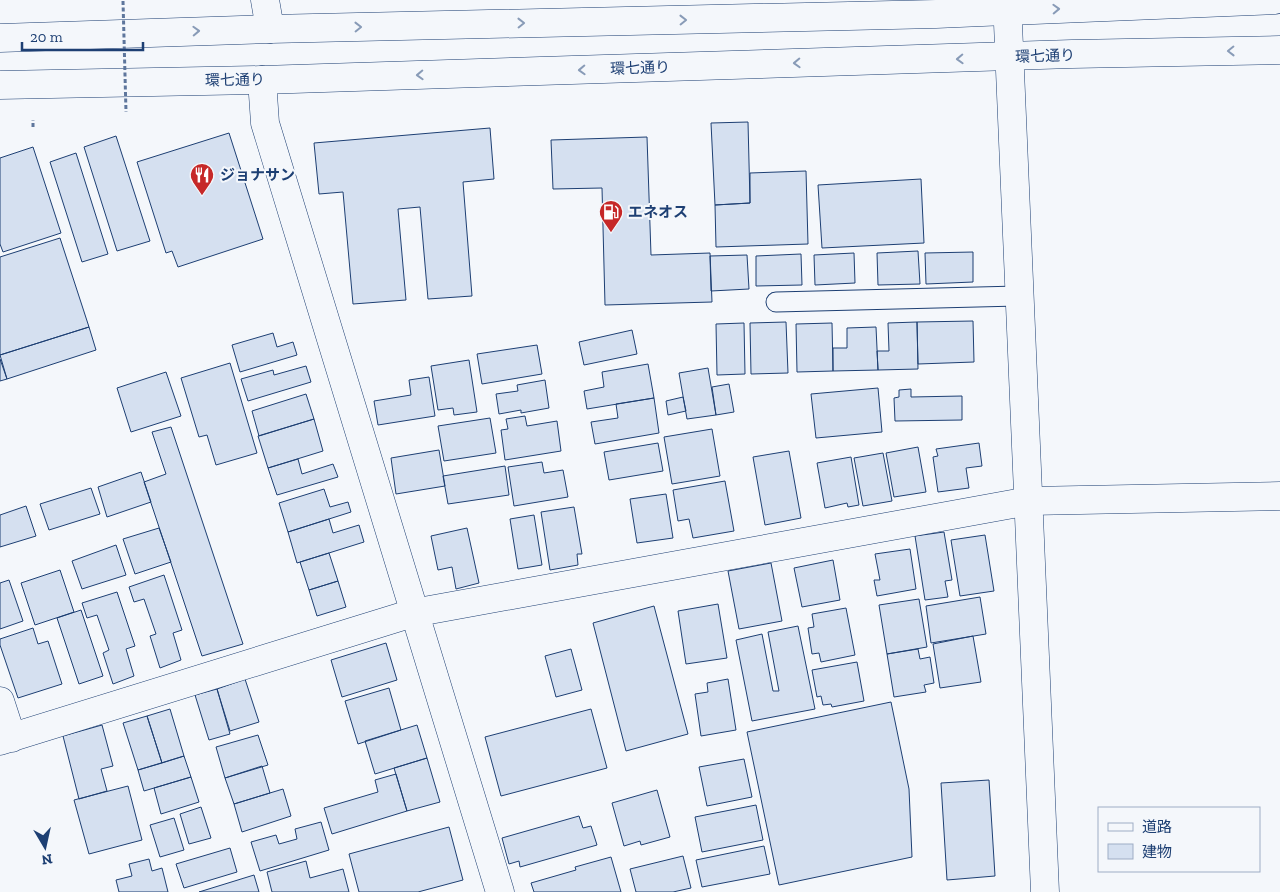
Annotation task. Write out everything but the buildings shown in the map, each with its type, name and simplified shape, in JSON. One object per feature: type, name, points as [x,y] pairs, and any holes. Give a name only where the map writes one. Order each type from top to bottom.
[{"type":"street","points":[[265,0],[270,29]]},
{"type":"street","points":[[2,37],[1007,5],[1276,0]]},
{"type":"street","points":[[1007,5],[1045,892]]},
{"type":"street","name":"環七通り","points":[[3,86],[1280,50]]},
{"type":"street","points":[[262,80],[265,123],[413,613],[500,892]]},
{"type":"street","points":[[0,701],[6,739],[413,613],[1029,501],[1280,496]]},
{"type":"lane","points":[[776,302],[1018,296]]},
{"type":"path","points":[[123,1],[126,112]]},
{"type":"place","name":"ジョナサン","points":[[202,196]]},
{"type":"place","name":"エネオス","points":[[611,233]]}]
